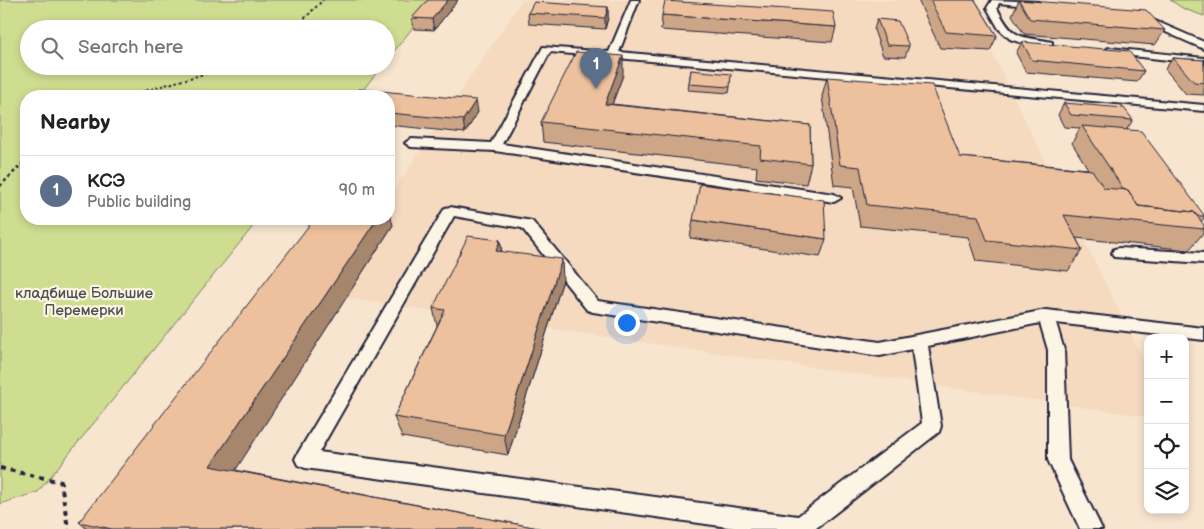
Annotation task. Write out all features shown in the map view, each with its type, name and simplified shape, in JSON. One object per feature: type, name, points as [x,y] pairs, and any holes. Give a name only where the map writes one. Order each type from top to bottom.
[{"type":"lane","points":[[613,54],[635,0]]},
{"type":"lane","points":[[1044,5],[997,0],[992,8],[1000,26],[1018,41],[1057,45]]},
{"type":"lane","points":[[1133,16],[1204,46]]},
{"type":"lane","points":[[495,147],[547,49],[1204,108]]},
{"type":"lane","points":[[1096,49],[1204,61]]},
{"type":"lane","points":[[411,143],[495,147],[834,198]]},
{"type":"lane","points":[[918,341],[932,426],[801,527],[305,459],[450,211],[528,224],[593,306],[880,349],[918,341],[1046,316],[1204,334]]},
{"type":"lane","points":[[1119,253],[1204,258]]},
{"type":"lane","points":[[1046,316],[1056,350],[1058,460],[1091,529]]},
{"type":"path","points":[[303,20],[323,0]]},
{"type":"path","points":[[148,90],[200,75]]},
{"type":"path","points":[[0,186],[20,166]]},
{"type":"path","points":[[0,468],[61,482],[68,529]]},
{"type":"shaded area","points":[[522,0],[966,0],[1144,361],[1144,416],[322,295],[370,225],[395,225],[395,188]]},
{"type":"green space","name":"кладбище Большие Перемерки","points":[[0,0],[435,0],[395,50],[395,20],[20,20],[20,75],[375,75],[363,90],[20,90],[20,225],[254,225],[38,492],[0,504]]},
{"type":"green space","points":[[1170,0],[1204,0],[1204,16],[1184,9]]},
{"type":"building","points":[[428,0],[448,0],[432,19],[412,18]]},
{"type":"building","points":[[930,0],[975,0],[997,36],[946,32]]},
{"type":"building","points":[[1019,0],[1146,10],[1165,30],[1030,19]]},
{"type":"building","points":[[665,1],[833,12],[836,27],[662,15]]},
{"type":"building","points":[[534,2],[608,7],[605,18],[528,13]]},
{"type":"building","points":[[877,19],[898,21],[909,46],[887,45]]},
{"type":"building","points":[[1022,42],[1129,51],[1144,71],[1032,60]]},
{"type":"building","points":[[576,52],[623,56],[605,104],[810,125],[811,164],[760,158],[761,146],[541,122]]},
{"type":"building","points":[[1173,58],[1204,60],[1204,83],[1194,82]]},
{"type":"building","points":[[691,70],[731,74],[730,87],[689,84]]},
{"type":"building","points":[[827,77],[932,85],[960,157],[1092,170],[1104,188],[1128,190],[1138,206],[1194,212],[1204,225],[1204,229],[1064,215],[1082,250],[987,240],[978,216],[867,205],[860,167],[840,165]]},
{"type":"building","points":[[395,92],[476,100],[463,120],[395,114]]},
{"type":"building","points":[[1064,103],[1124,108],[1133,120],[1071,115]]},
{"type":"building","points":[[1082,126],[1141,131],[1204,216],[1197,216],[1194,212],[1138,206],[1128,190],[1124,190]]},
{"type":"building","points":[[700,184],[824,200],[826,239],[693,220]]},
{"type":"building","points":[[309,225],[373,225],[210,466],[543,529],[112,529],[79,522]]},
{"type":"building","points":[[468,236],[500,240],[496,251],[562,259],[504,435],[394,417],[445,310],[433,308]]},
{"type":"place","name":"КСЭ","points":[[596,89]]}]
